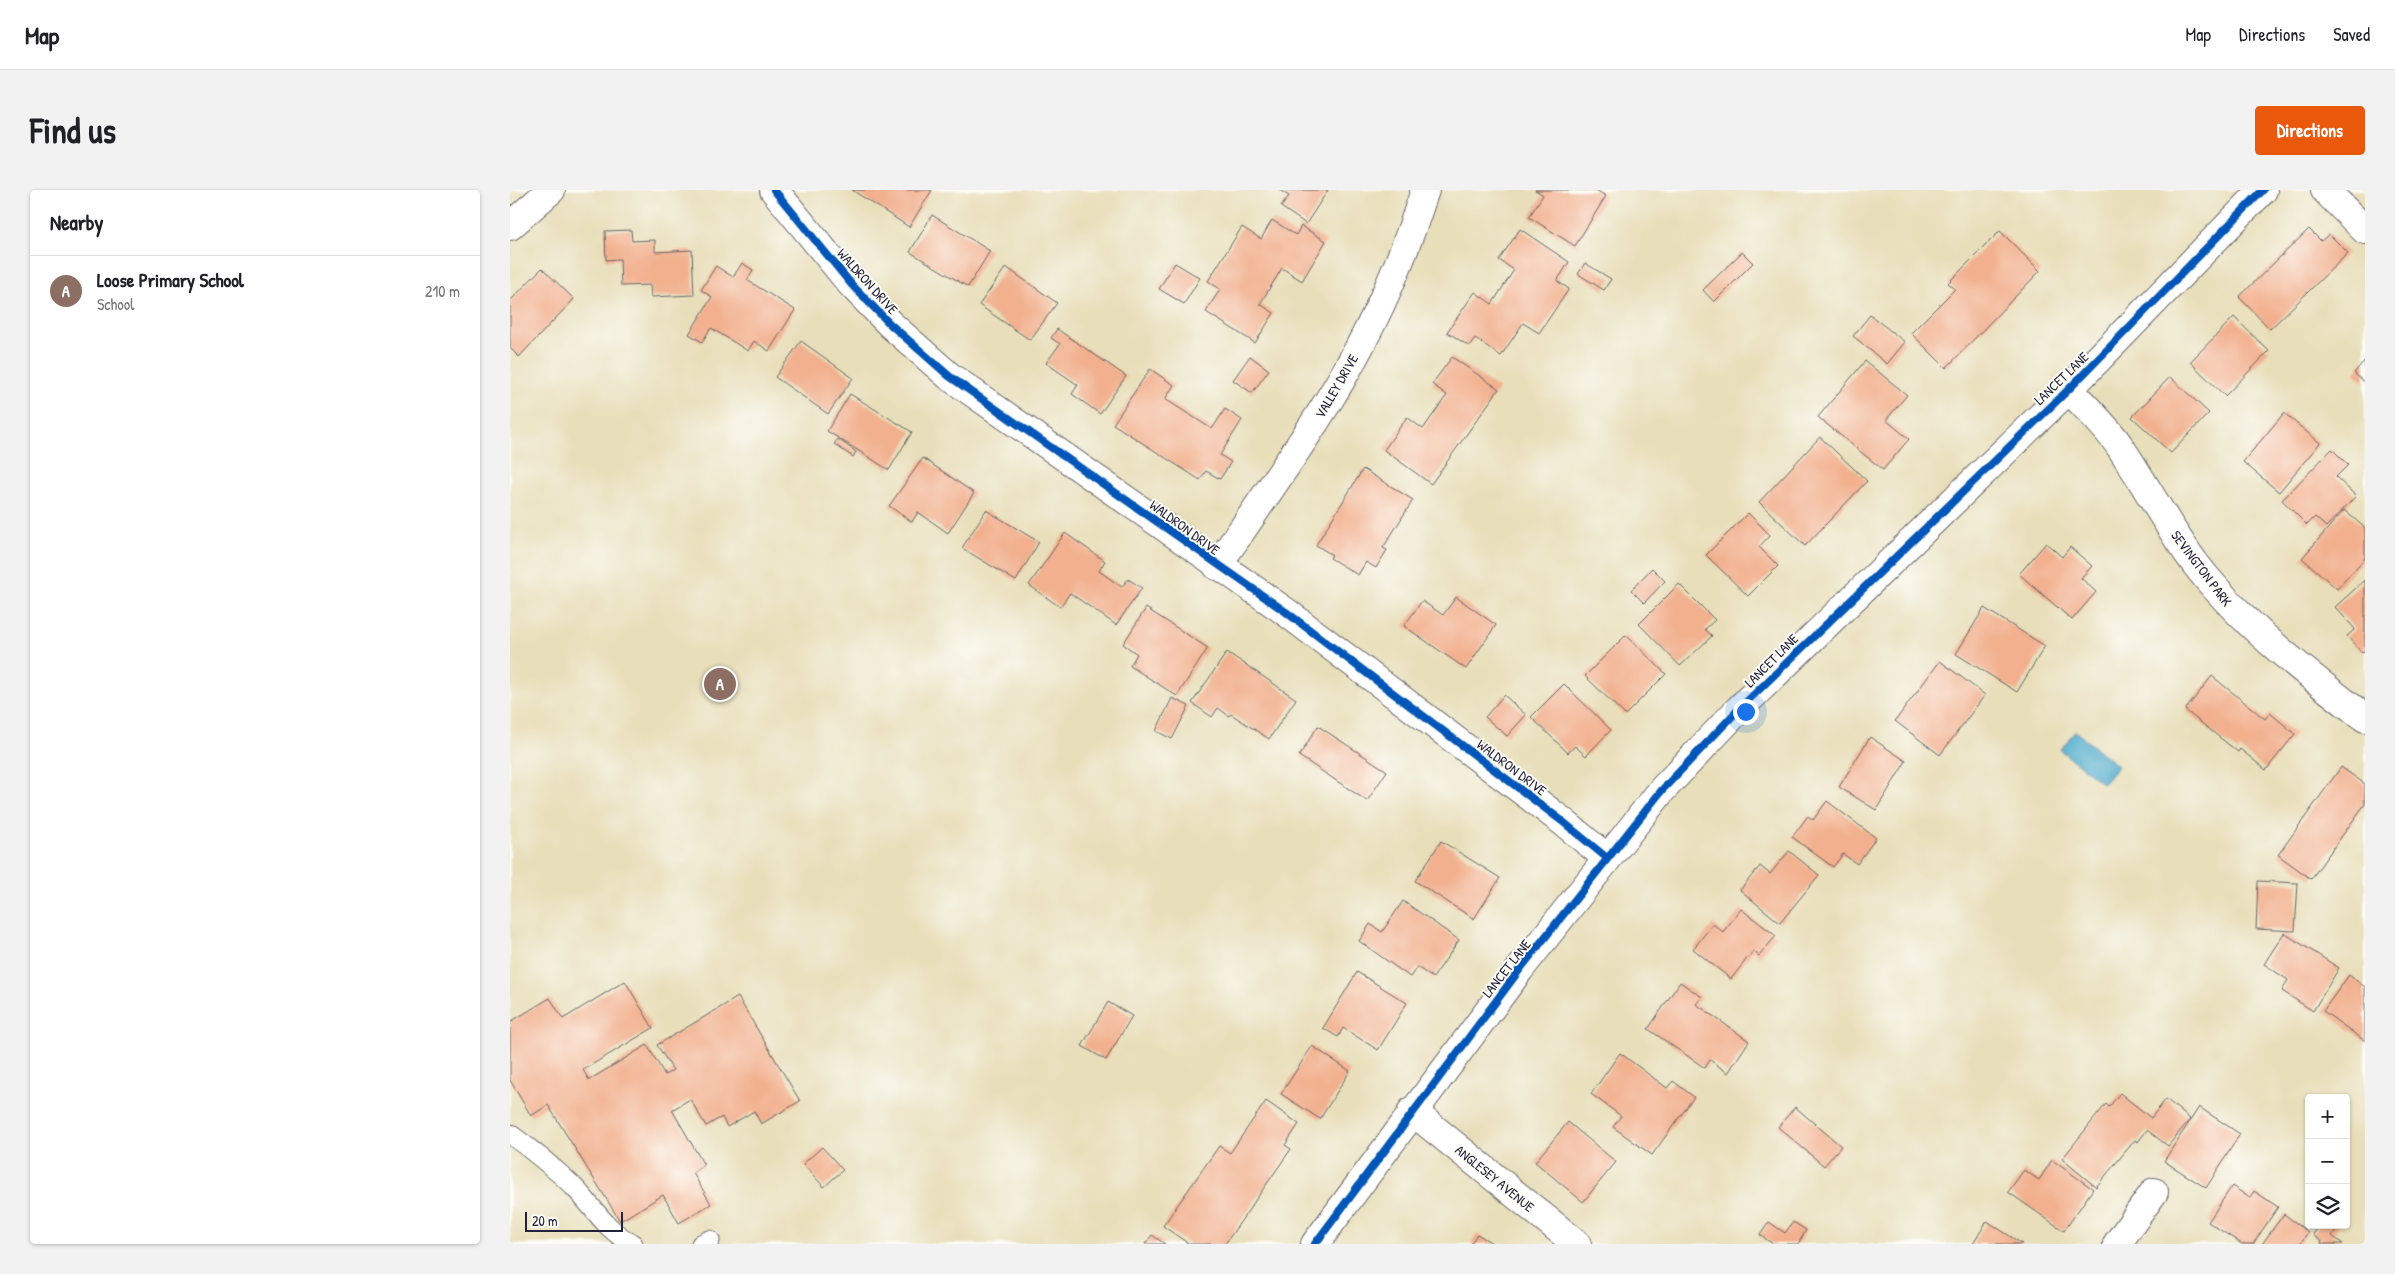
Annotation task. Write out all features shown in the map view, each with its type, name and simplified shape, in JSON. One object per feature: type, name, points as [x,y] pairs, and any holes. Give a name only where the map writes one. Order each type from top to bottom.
[{"type":"street","points":[[510,226],[551,190]]},
{"type":"street","name":"WALDRON DRIVE","points":[[774,190],[859,292],[890,324],[949,376],[1217,566],[1286,612],[1562,820],[1607,858]]},
{"type":"street","name":"VALLEY DRIVE","points":[[1217,566],[1330,399],[1363,340],[1393,276],[1426,190]]},
{"type":"street","name":"LANCET LANE","points":[[1315,1244],[1412,1111],[1607,858],[1662,790],[1738,710],[2069,389],[2263,190]]},
{"type":"street","points":[[2325,190],[2365,230]]},
{"type":"street","name":"SEVINGTON PARK","points":[[2069,389],[2118,444],[2157,507],[2197,566],[2233,609],[2270,642],[2365,718]]},
{"type":"street","name":"ANGLESEY AVENUE","points":[[1412,1111],[1577,1244]]},
{"type":"street","points":[[2127,1241],[2154,1192]]},
{"type":"lane","points":[[510,1134],[544,1159],[574,1187],[601,1220],[623,1239],[633,1244]]},
{"type":"water","points":[[2075,731],[2118,766],[2103,784],[2060,750]]},
{"type":"building","points":[[852,190],[932,190],[909,227]]},
{"type":"building","points":[[1279,190],[1328,190],[1306,224],[1281,207],[1289,196]]},
{"type":"building","points":[[1535,190],[1596,190],[1606,196],[1575,246],[1529,217],[1543,195]]},
{"type":"building","points":[[932,215],[990,251],[968,287],[910,252]]},
{"type":"building","points":[[1272,220],[1296,235],[1301,226],[1326,241],[1302,281],[1282,268],[1260,304],[1274,313],[1255,343],[1206,312],[1220,289],[1208,281],[1242,227],[1261,239]]},
{"type":"building","points":[[1520,229],[1569,262],[1557,281],[1569,289],[1539,333],[1523,323],[1501,356],[1475,338],[1469,346],[1447,332],[1475,292],[1492,304],[1514,270],[1499,260]]},
{"type":"building","points":[[2309,229],[2321,241],[2329,234],[2348,253],[2270,329],[2239,297]]},
{"type":"building","points":[[631,230],[632,241],[655,240],[655,252],[692,250],[694,295],[651,297],[650,285],[621,286],[620,259],[606,260],[605,231]]},
{"type":"building","points":[[2000,231],[2040,271],[1946,368],[1911,333],[1955,289],[1948,283]]},
{"type":"building","points":[[1742,252],[1753,263],[1714,302],[1703,290]]},
{"type":"building","points":[[742,263],[753,270],[747,280],[795,310],[769,351],[754,341],[748,351],[711,328],[702,342],[689,334],[712,297],[701,290],[716,266],[733,277]]},
{"type":"building","points":[[1175,263],[1200,278],[1184,304],[1159,289]]},
{"type":"building","points":[[1585,263],[1611,279],[1604,290],[1578,274]]},
{"type":"building","points":[[1006,267],[1057,303],[1030,340],[979,305]]},
{"type":"building","points":[[542,268],[574,299],[519,357],[510,348],[510,301]]},
{"type":"building","points":[[1870,315],[1905,342],[1887,364],[1853,336]]},
{"type":"building","points":[[2234,317],[2269,351],[2225,396],[2190,362]]},
{"type":"building","points":[[1057,329],[1126,376],[1100,414],[1072,394],[1078,385],[1046,363],[1060,344],[1051,338]]},
{"type":"building","points":[[801,341],[853,378],[828,414],[775,377]]},
{"type":"building","points":[[1250,356],[1269,370],[1252,393],[1233,380]]},
{"type":"building","points":[[1452,357],[1499,389],[1431,484],[1384,450],[1407,417],[1423,429],[1447,395],[1432,384]]},
{"type":"building","points":[[2365,360],[2365,383],[2354,373]]},
{"type":"building","points":[[1865,361],[1907,395],[1886,420],[1909,439],[1883,470],[1818,417]]},
{"type":"building","points":[[1150,369],[1174,385],[1165,399],[1212,429],[1225,409],[1242,420],[1220,455],[1231,462],[1220,479],[1206,471],[1200,480],[1113,424]]},
{"type":"building","points":[[2170,377],[2209,413],[2171,453],[2132,417]]},
{"type":"building","points":[[850,394],[912,432],[889,470],[827,431]]},
{"type":"building","points":[[2284,413],[2320,443],[2279,492],[2243,462]]},
{"type":"building","points":[[1820,437],[1867,481],[1805,546],[1759,502]]},
{"type":"building","points":[[838,439],[856,452],[853,457],[834,444]]},
{"type":"building","points":[[2332,449],[2348,465],[2336,477],[2356,496],[2326,527],[2315,517],[2307,525],[2282,500]]},
{"type":"building","points":[[923,458],[974,493],[948,533],[918,512],[912,522],[889,506]]},
{"type":"building","points":[[1363,469],[1413,500],[1383,548],[1387,550],[1376,568],[1366,562],[1358,575],[1330,558],[1332,555],[1316,545]]},
{"type":"building","points":[[986,510],[1039,542],[1016,581],[962,548]]},
{"type":"building","points":[[2344,510],[2365,528],[2365,558],[2337,589],[2302,558]]},
{"type":"building","points":[[1748,513],[1770,535],[1759,547],[1778,566],[1748,596],[1706,555]]},
{"type":"building","points":[[1065,533],[1105,561],[1099,571],[1122,587],[1128,579],[1142,588],[1116,625],[1070,593],[1060,607],[1029,585]]},
{"type":"building","points":[[2046,543],[2062,557],[2070,547],[2092,566],[2081,578],[2096,592],[2072,620],[2019,574]]},
{"type":"building","points":[[1652,568],[1665,581],[1644,603],[1631,590]]},
{"type":"building","points":[[2365,580],[2365,650],[2362,653],[2347,636],[2355,629],[2335,607]]},
{"type":"building","points":[[1679,584],[1715,620],[1705,629],[1712,636],[1680,666],[1639,624]]},
{"type":"building","points":[[1456,597],[1496,625],[1466,669],[1404,626],[1422,601],[1443,615]]},
{"type":"building","points":[[1146,608],[1208,648],[1177,696],[1130,666],[1137,654],[1123,644]]},
{"type":"building","points":[[1984,608],[2045,646],[2017,692],[1956,654]]},
{"type":"building","points":[[1626,635],[1666,674],[1625,715],[1585,676]]},
{"type":"building","points":[[1227,652],[1296,699],[1269,739],[1231,714],[1229,716],[1218,708],[1212,717],[1192,703]]},
{"type":"building","points":[[1940,661],[1985,695],[1940,755],[1895,721]]},
{"type":"building","points":[[2212,676],[2265,719],[2270,713],[2295,734],[2266,770],[2240,749],[2238,752],[2185,710]]},
{"type":"building","points":[[1564,684],[1611,730],[1586,756],[1575,746],[1568,753],[1531,717]]},
{"type":"building","points":[[1504,695],[1526,715],[1507,736],[1485,717]]},
{"type":"building","points":[[1172,698],[1189,706],[1172,739],[1156,731]]},
{"type":"building","points":[[1318,726],[1387,771],[1367,801],[1299,756]]},
{"type":"building","points":[[1870,737],[1906,761],[1876,810],[1839,787]]},
{"type":"building","points":[[2341,767],[2365,784],[2365,804],[2311,879],[2278,855]]},
{"type":"building","points":[[1827,801],[1876,838],[1857,864],[1843,854],[1833,867],[1792,837],[1808,816],[1813,820]]},
{"type":"building","points":[[1441,841],[1500,878],[1474,919],[1415,881]]},
{"type":"building","points":[[1789,851],[1819,875],[1780,923],[1740,890],[1760,866],[1770,874]]},
{"type":"building","points":[[2258,881],[2298,883],[2295,931],[2256,929]]},
{"type":"building","points":[[1403,901],[1459,940],[1433,978],[1417,967],[1410,977],[1359,941],[1370,924],[1382,932]]},
{"type":"building","points":[[1741,909],[1776,936],[1759,956],[1753,951],[1731,979],[1693,949],[1713,924],[1723,932]]},
{"type":"building","points":[[2284,933],[2339,968],[2313,1011],[2282,991],[2288,980],[2264,964]]},
{"type":"building","points":[[1357,972],[1407,1003],[1378,1050],[1343,1028],[1338,1037],[1323,1028]]},
{"type":"building","points":[[2349,975],[2365,987],[2365,1041],[2323,1011]]},
{"type":"building","points":[[625,981],[653,1028],[583,1070],[589,1080],[647,1045],[665,1075],[673,1070],[657,1045],[738,997],[800,1101],[761,1124],[754,1111],[727,1127],[722,1117],[706,1126],[690,1099],[672,1110],[704,1165],[693,1173],[711,1204],[679,1223],[663,1195],[620,1221],[548,1105],[531,1116],[510,1080],[510,1022],[550,998],[563,1019]]},
{"type":"building","points":[[1680,982],[1702,997],[1696,1004],[1749,1041],[1728,1073],[1710,1060],[1705,1068],[1648,1029]]},
{"type":"building","points":[[1108,1002],[1132,1016],[1106,1060],[1082,1046]]},
{"type":"building","points":[[1312,1046],[1350,1071],[1320,1119],[1281,1094]]},
{"type":"building","points":[[1620,1053],[1667,1088],[1673,1081],[1694,1097],[1652,1155],[1613,1127],[1621,1116],[1591,1094]]},
{"type":"building","points":[[2120,1093],[2151,1118],[2166,1099],[2190,1119],[2168,1146],[2147,1130],[2138,1142],[2135,1140],[2096,1187],[2062,1159],[2106,1104],[2109,1107]]},
{"type":"building","points":[[1266,1101],[1299,1124],[1285,1145],[1291,1149],[1225,1244],[1189,1244],[1163,1226],[1219,1146],[1230,1153]]},
{"type":"building","points":[[1795,1107],[1841,1146],[1824,1166],[1778,1127]]},
{"type":"building","points":[[2199,1107],[2240,1134],[2206,1188],[2164,1161]]},
{"type":"building","points":[[1568,1122],[1616,1162],[1583,1202],[1535,1162]]},
{"type":"building","points":[[822,1147],[843,1170],[824,1187],[803,1164]]},
{"type":"building","points":[[2052,1160],[2093,1189],[2064,1231],[2008,1192],[2024,1170],[2039,1180]]},
{"type":"building","points":[[2232,1186],[2250,1198],[2254,1191],[2278,1207],[2253,1244],[2242,1244],[2208,1222]]},
{"type":"building","points":[[2284,1214],[2308,1232],[2300,1244],[2262,1244]]},
{"type":"building","points":[[1987,1221],[2022,1244],[1973,1244]]},
{"type":"building","points":[[1769,1222],[1785,1233],[1793,1222],[1806,1230],[1798,1244],[1773,1244],[1760,1235]]},
{"type":"building","points":[[2317,1229],[2336,1229],[2332,1236],[2343,1244],[2321,1244],[2322,1242],[2313,1235]]},
{"type":"building","points":[[1477,1234],[1494,1244],[1471,1244]]},
{"type":"building","points":[[1152,1235],[1165,1244],[1145,1244]]},
{"type":"cycle path","points":[[774,190],[852,285],[890,324],[949,376],[1286,612],[1562,821],[1607,858]]},
{"type":"cycle path","points":[[1315,1244],[1520,969],[1662,790],[1738,710],[2069,389],[2263,190]]},
{"type":"place","name":"Loose Primary School","points":[[720,684]]}]
